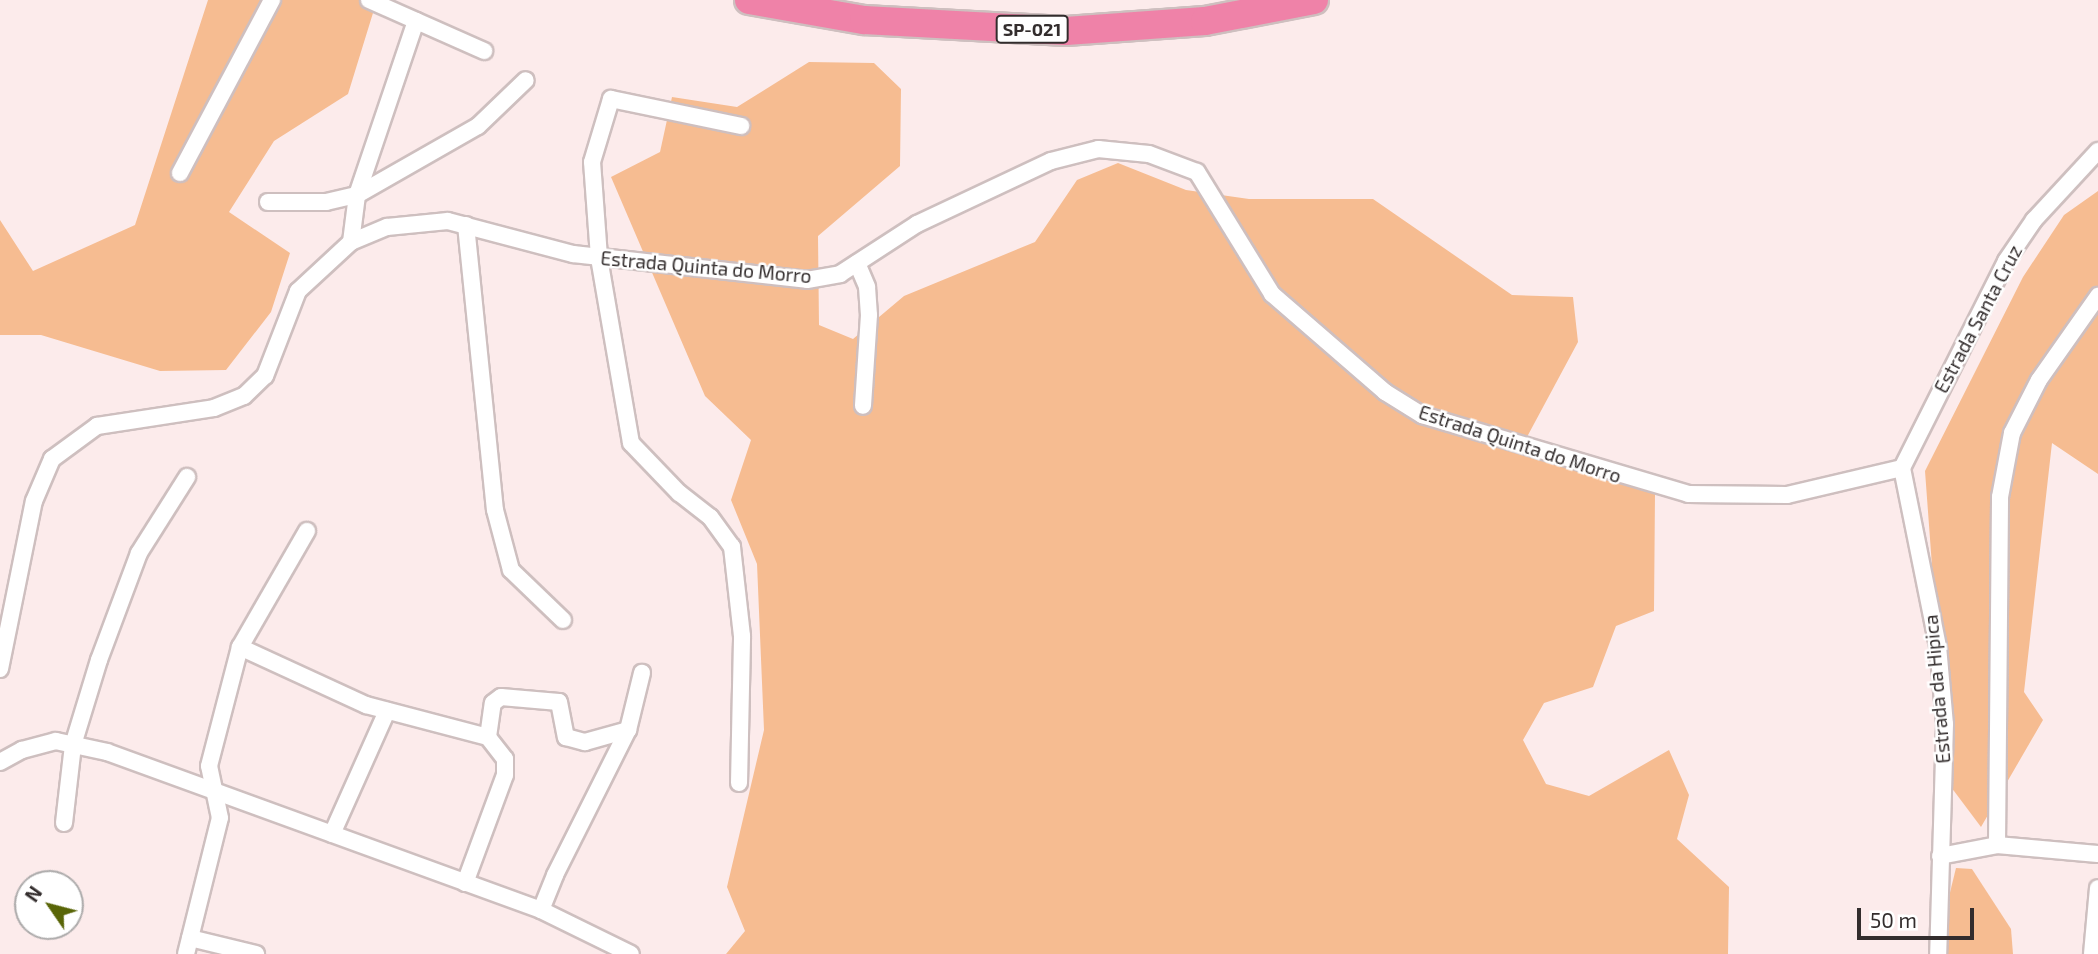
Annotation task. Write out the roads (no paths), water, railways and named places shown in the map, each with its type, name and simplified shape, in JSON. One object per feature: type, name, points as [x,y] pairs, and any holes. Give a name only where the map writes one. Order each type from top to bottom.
[{"type":"highway","name":"SP-021","points":[[750,0],[864,20],[1066,31],[1205,21],[1314,0]]},
{"type":"street","points":[[180,173],[272,0]]},
{"type":"street","points":[[369,0],[484,51]]},
{"type":"street","points":[[351,242],[357,195],[416,21]]},
{"type":"street","points":[[268,202],[326,202],[357,195],[478,126],[526,80]]},
{"type":"street","points":[[739,783],[742,636],[732,547],[710,516],[631,443],[599,257],[592,162],[611,99],[741,126]]},
{"type":"street","name":"Estrada Quinta do Morro","points":[[0,669],[34,501],[52,459],[79,435],[97,426],[198,412],[244,396],[265,376],[298,291],[351,242],[409,224],[448,221],[546,248],[599,257],[807,280],[840,274],[937,213],[1063,156],[1107,149],[1149,154],[1190,168],[1206,181],[1272,294],[1385,393],[1422,415],[1688,494],[1787,495],[1902,468]]},
{"type":"street","name":"Estrada Santa Cruz","points":[[1902,468],[2006,261],[2034,220],[2098,151]]},
{"type":"street","points":[[466,225],[495,510],[511,570],[563,620]]},
{"type":"street","points":[[856,263],[867,287],[869,315],[863,406]]},
{"type":"street","points":[[1997,845],[2000,497],[2012,433],[2039,380],[2098,296]]},
{"type":"street","name":"Estrada da Hipica","points":[[1902,468],[1938,646],[1945,765],[1938,954]]},
{"type":"street","points":[[64,823],[73,745],[139,553],[187,477]]},
{"type":"street","points":[[256,954],[188,946],[220,818],[209,766],[240,647],[307,531]]},
{"type":"street","points":[[240,647],[387,710],[488,737],[505,758],[505,775],[465,883]]},
{"type":"street","points":[[541,910],[555,875],[628,730],[642,673]]},
{"type":"street","points":[[488,737],[493,703],[501,697],[559,702],[566,737],[576,740],[586,742],[628,730]]},
{"type":"street","points":[[332,834],[387,710]]},
{"type":"street","points":[[0,762],[22,750],[56,741],[107,752],[541,910],[631,954]]},
{"type":"street","points":[[1940,856],[1997,845],[2098,855]]},
{"type":"street","points":[[2092,954],[2098,888]]}]
